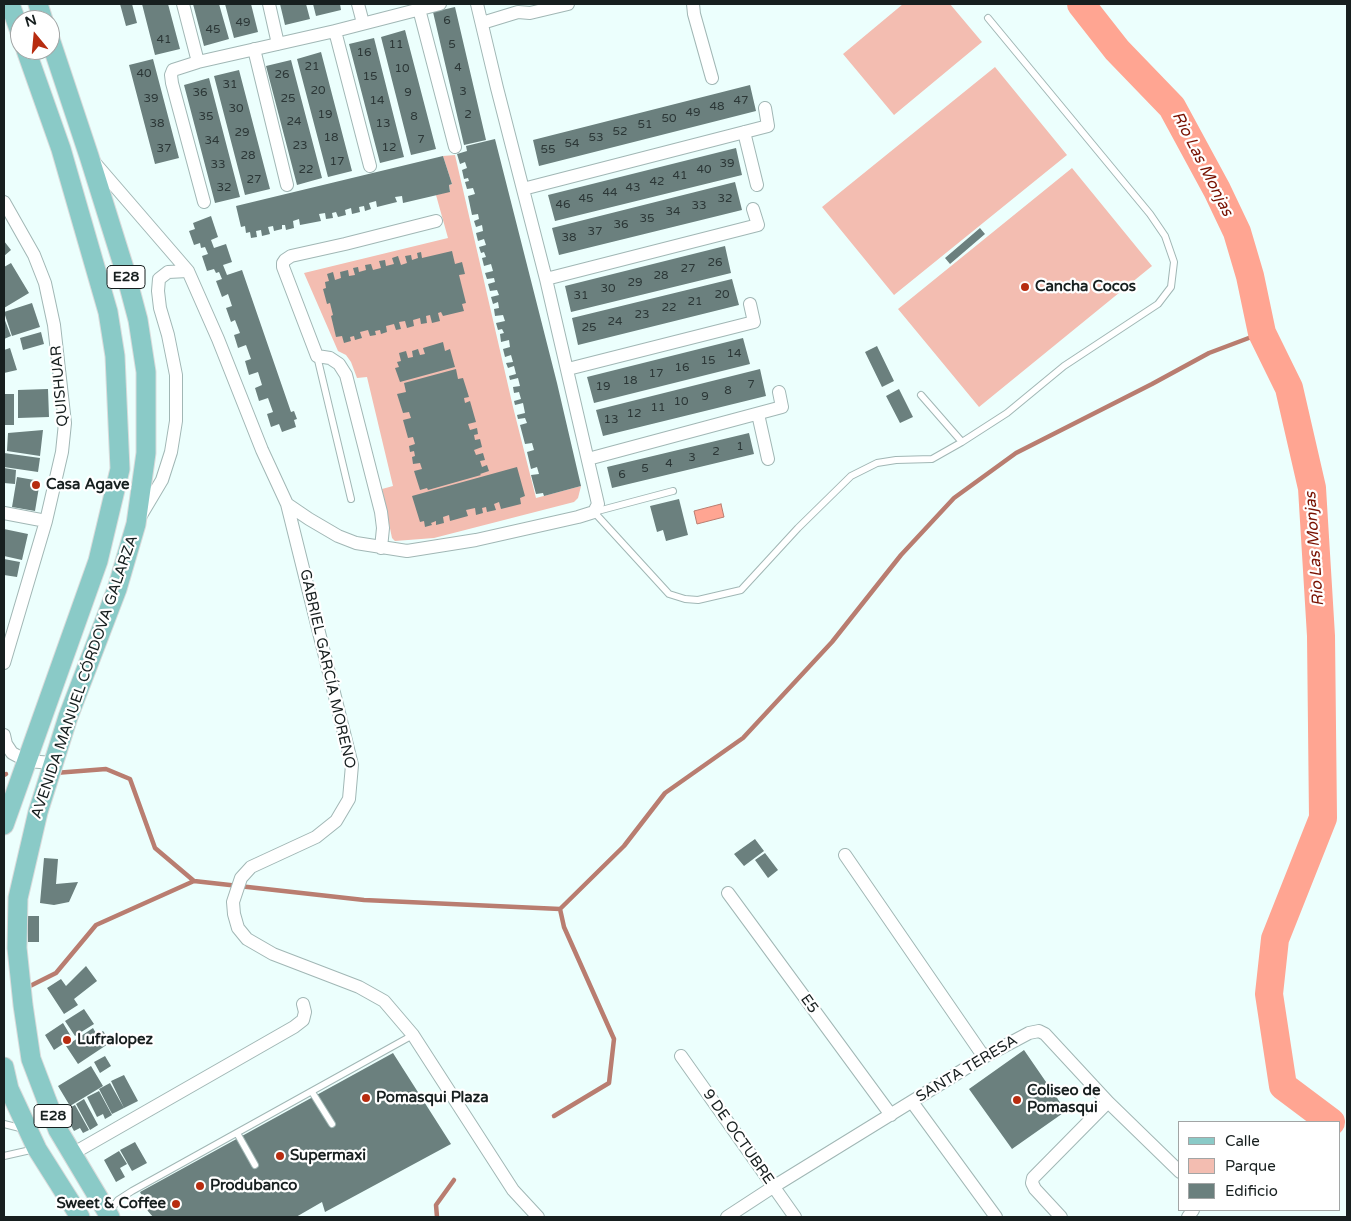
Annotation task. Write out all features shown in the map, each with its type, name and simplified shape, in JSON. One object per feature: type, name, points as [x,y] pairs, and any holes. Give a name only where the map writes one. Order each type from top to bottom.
[{"type":"main road","name":"AVENIDA MANUEL CÓRDOVA GALARZA","points":[[4,825],[7,806],[27,761],[98,562],[120,469],[115,356],[108,312],[61,149],[30,60]]},
{"type":"main road","name":"AVENIDA MANUEL CÓRDOVA GALARZA","points":[[57,60],[90,156],[138,320],[146,372],[146,452],[136,524],[117,590],[68,717],[38,812],[18,898],[17,948],[31,1059],[58,1130],[109,1215]]},
{"type":"main road","points":[[45,708],[54,718],[68,717]]},
{"type":"main road","name":"E28","points":[[4,1067],[9,1089],[36,1149],[80,1217]]},
{"type":"street","points":[[183,4],[198,62]]},
{"type":"street","points":[[269,4],[278,44]]},
{"type":"street","points":[[358,4],[363,23]]},
{"type":"street","points":[[204,202],[171,75],[173,70],[198,62],[440,4]]},
{"type":"street","points":[[287,504],[338,536],[356,543],[407,551],[476,540],[594,512],[598,504],[568,369],[477,4]]},
{"type":"street","points":[[482,23],[522,8],[530,13],[568,4]]},
{"type":"street","points":[[693,4],[694,14],[712,78]]},
{"type":"street","points":[[419,9],[455,147]]},
{"type":"street","points":[[335,30],[370,166]]},
{"type":"street","points":[[254,49],[287,185]]},
{"type":"street","points":[[523,189],[768,126],[765,108]]},
{"type":"street","points":[[744,132],[757,185]]},
{"type":"street","name":"GABRIEL GARCÍA MORENO","points":[[90,156],[188,271],[218,339],[262,450],[287,504],[352,765],[349,799],[336,821],[316,837],[251,867],[241,878],[235,893],[235,920],[242,935],[272,954],[336,978],[376,995],[384,1001],[413,1035],[512,1190],[538,1217]]},
{"type":"street","name":"QUISHUAR","points":[[4,202],[34,254],[45,283],[54,325],[65,423],[62,452],[46,521],[4,661]]},
{"type":"street","points":[[546,279],[758,225],[753,209]]},
{"type":"street","points":[[381,548],[383,528],[380,512],[346,375],[339,364],[330,358],[317,356],[283,267],[285,260],[291,256],[436,221]]},
{"type":"street","points":[[136,524],[162,480],[171,452],[176,421],[176,375],[168,335],[160,308],[159,279],[168,272],[188,271]]},
{"type":"street","points":[[568,369],[754,322],[750,304]]},
{"type":"street","points":[[588,459],[782,407],[779,392]]},
{"type":"street","points":[[758,414],[768,459]]},
{"type":"street","points":[[4,512],[46,521]]},
{"type":"street","points":[[4,735],[6,744],[12,753],[27,761],[53,763]]},
{"type":"street","points":[[845,855],[984,1057]]},
{"type":"street","name":"E5","points":[[728,893],[891,1115]]},
{"type":"street","points":[[72,1154],[294,1027],[303,1020],[305,1012],[303,1004]]},
{"type":"street","name":"SANTA TERESA","points":[[727,1217],[984,1057],[1029,1033],[1039,1031],[1045,1034],[1108,1102],[1178,1170]]},
{"type":"street","name":"9 DE OCTUBRE","points":[[681,1056],[795,1217]]},
{"type":"street","points":[[912,1102],[996,1217]]},
{"type":"street","points":[[1061,1217],[1035,1189],[1032,1183],[1033,1178],[1108,1102]]},
{"type":"lane","points":[[673,491],[594,512],[668,594],[685,599],[698,600],[741,590],[804,522],[851,476],[877,463],[932,458],[962,442],[1007,413],[1064,366],[1158,304],[1171,287],[1174,262],[1165,236],[1150,214],[988,18]]},
{"type":"lane","points":[[317,356],[351,499]]},
{"type":"lane","points":[[921,395],[962,442]]},
{"type":"lane","points":[[109,1215],[118,1200],[132,1191],[413,1035]]},
{"type":"lane","points":[[312,1092],[332,1124]]},
{"type":"lane","points":[[4,1124],[28,1130]]},
{"type":"lane","points":[[237,1133],[256,1165]]},
{"type":"lane","points":[[4,1156],[36,1149]]},
{"type":"green space","points":[[903,4],[950,4],[982,42],[894,115],[843,54]]},
{"type":"green space","points":[[995,67],[1067,155],[894,295],[822,207]]},
{"type":"green space","points":[[455,155],[536,498],[581,486],[578,498],[574,502],[434,538],[395,541],[392,538],[382,489],[393,486],[367,377],[357,378],[351,362],[346,355],[338,351],[304,273],[448,238],[436,195],[450,191],[449,185],[452,184],[443,156]]},
{"type":"green space","name":"Cancha Cocos","points":[[1072,168],[1152,266],[979,407],[898,309]]},
{"type":"shaded area","points":[[721,504],[724,517],[697,524],[694,511]]},
{"type":"building","points":[[120,4],[132,4],[137,23],[126,26]]},
{"type":"building","points":[[142,4],[168,4],[180,49],[155,55]]},
{"type":"building","points":[[193,4],[219,4],[229,39],[204,46]]},
{"type":"building","points":[[225,4],[251,4],[258,32],[234,38]]},
{"type":"building","points":[[280,4],[306,4],[310,19],[285,25]]},
{"type":"building","points":[[313,4],[340,4],[341,10],[316,16]]},
{"type":"building","points":[[455,7],[486,140],[464,145],[433,12]]},
{"type":"building","points":[[405,30],[436,149],[411,155],[381,37]]},
{"type":"building","points":[[374,38],[404,157],[380,163],[349,44]]},
{"type":"building","points":[[321,52],[352,171],[328,177],[297,59]]},
{"type":"building","points":[[153,59],[179,158],[155,164],[129,65]]},
{"type":"building","points":[[291,60],[322,178],[297,185],[266,66]]},
{"type":"building","points":[[239,70],[270,189],[245,195],[214,76]]},
{"type":"building","points":[[209,78],[240,197],[215,203],[184,85]]},
{"type":"building","points":[[750,85],[756,111],[539,166],[533,140]]},
{"type":"building","points":[[495,139],[581,486],[544,496],[543,493],[536,494],[531,475],[539,474],[537,467],[531,469],[527,452],[534,450],[532,443],[525,444],[520,425],[527,423],[525,418],[518,419],[517,415],[525,413],[523,403],[515,405],[514,401],[521,399],[519,392],[514,393],[513,387],[520,386],[518,378],[510,380],[509,376],[516,374],[514,366],[508,368],[506,363],[513,362],[511,355],[505,357],[503,349],[510,347],[509,340],[501,342],[500,334],[504,333],[502,329],[498,330],[496,323],[505,321],[503,315],[495,316],[494,309],[499,308],[498,302],[493,304],[491,297],[499,295],[497,290],[490,291],[488,284],[495,282],[494,278],[487,279],[485,273],[493,271],[491,264],[484,266],[482,258],[486,257],[484,252],[481,253],[479,247],[486,245],[484,239],[478,241],[476,233],[483,231],[482,225],[476,227],[474,221],[479,219],[478,214],[472,215],[468,196],[475,194],[473,188],[467,189],[465,182],[469,181],[468,178],[464,179],[462,170],[467,168],[465,162],[460,164],[457,154],[467,151],[466,146]]},
{"type":"building","points":[[736,148],[742,175],[555,221],[548,195]]},
{"type":"building","points":[[443,156],[452,184],[449,185],[450,192],[403,203],[402,196],[395,197],[397,202],[377,207],[376,201],[369,203],[371,209],[365,211],[364,206],[359,207],[360,212],[352,214],[351,208],[345,210],[346,215],[338,217],[336,212],[332,213],[333,218],[326,219],[325,213],[319,214],[321,221],[300,225],[299,219],[293,221],[294,228],[286,230],[285,225],[282,225],[282,229],[274,231],[273,226],[268,227],[270,234],[262,236],[261,230],[256,231],[257,237],[251,238],[250,232],[246,233],[245,226],[241,227],[236,206]]},
{"type":"building","points":[[735,182],[742,210],[559,255],[552,228]]},
{"type":"building","points":[[211,216],[218,237],[211,240],[214,248],[226,244],[232,262],[223,265],[227,275],[242,270],[291,412],[294,411],[297,419],[294,420],[296,427],[282,432],[279,424],[271,427],[267,414],[273,412],[268,398],[259,401],[255,388],[262,385],[258,372],[249,375],[245,361],[251,359],[246,345],[238,348],[234,335],[240,333],[235,320],[231,322],[226,308],[232,306],[228,294],[222,297],[216,281],[222,279],[219,272],[216,273],[214,269],[207,271],[202,256],[208,254],[205,247],[201,248],[200,243],[194,245],[189,231],[195,229],[193,223]]},
{"type":"building","points":[[980,228],[985,234],[950,264],[945,258]]},
{"type":"building","points":[[4,241],[11,250],[4,256]]},
{"type":"building","points":[[725,246],[731,273],[571,312],[565,286]]},
{"type":"building","points":[[452,251],[455,264],[462,262],[465,274],[459,275],[466,303],[462,304],[464,311],[443,316],[441,312],[438,313],[440,321],[432,323],[430,315],[426,316],[427,323],[421,324],[420,318],[413,320],[414,326],[407,328],[405,321],[399,322],[401,329],[396,330],[394,324],[386,326],[387,332],[381,334],[380,330],[375,331],[376,335],[370,336],[368,330],[360,332],[362,338],[355,340],[354,336],[350,337],[351,341],[344,343],[342,336],[336,337],[330,303],[327,304],[323,289],[326,288],[325,282],[329,281],[327,274],[333,272],[335,280],[341,278],[340,272],[348,270],[349,276],[355,275],[353,268],[358,267],[359,272],[366,270],[365,265],[371,264],[373,270],[381,268],[379,261],[385,260],[386,266],[394,264],[392,258],[398,256],[401,265],[407,263],[405,256],[411,255],[412,260],[418,258],[417,253],[421,252],[422,258]]},
{"type":"building","points":[[11,263],[29,293],[4,308],[4,267]]},
{"type":"building","points":[[732,279],[739,305],[578,345],[572,318]]},
{"type":"building","points":[[32,303],[40,327],[12,336],[4,312]]},
{"type":"building","points":[[4,318],[11,336],[4,339]]},
{"type":"building","points":[[41,332],[44,344],[23,350],[20,338]]},
{"type":"building","points":[[743,338],[750,364],[594,403],[587,377]]},
{"type":"building","points":[[443,342],[445,351],[450,349],[455,367],[400,382],[395,368],[399,367],[397,362],[401,361],[399,353],[406,351],[408,358],[413,357],[412,351],[418,349],[420,355],[425,354],[423,348]]},
{"type":"building","points":[[877,346],[894,381],[882,387],[865,352]]},
{"type":"building","points":[[10,348],[17,370],[4,373],[4,350]]},
{"type":"building","points":[[456,369],[458,379],[463,378],[469,397],[464,398],[465,403],[470,401],[476,422],[468,424],[470,430],[477,428],[478,434],[474,435],[475,440],[480,439],[482,447],[474,450],[476,455],[483,453],[485,460],[480,461],[482,467],[487,465],[489,471],[428,490],[427,488],[420,490],[414,471],[422,469],[420,463],[413,464],[412,457],[415,456],[414,451],[410,452],[409,446],[415,444],[413,437],[408,438],[403,420],[411,418],[409,412],[403,413],[397,394],[406,392],[404,383]]},
{"type":"building","points":[[760,369],[766,396],[603,436],[596,410]]},
{"type":"building","points":[[48,389],[49,417],[18,418],[18,390]]},
{"type":"building","points":[[899,389],[913,417],[900,423],[886,396]]},
{"type":"building","points":[[4,394],[14,394],[14,425],[4,425]]},
{"type":"building","points":[[43,430],[40,456],[7,451],[8,433]]},
{"type":"building","points":[[749,433],[754,454],[612,488],[607,467]]},
{"type":"building","points":[[4,453],[40,458],[38,472],[4,467]]},
{"type":"building","points":[[517,467],[525,496],[520,498],[521,504],[501,509],[499,502],[494,504],[496,510],[487,512],[486,507],[482,508],[483,513],[476,515],[475,508],[466,510],[468,516],[450,521],[449,515],[443,517],[444,523],[436,525],[436,521],[431,523],[432,525],[425,527],[424,521],[420,522],[412,496]]},
{"type":"building","points":[[4,468],[16,470],[15,484],[4,483]]},
{"type":"building","points":[[17,477],[40,481],[35,511],[12,507]]},
{"type":"building","points":[[679,499],[688,535],[666,541],[663,530],[657,532],[650,506]]},
{"type":"building","points":[[4,529],[28,534],[22,560],[4,556]]},
{"type":"building","points":[[4,559],[20,562],[17,577],[4,575]]},
{"type":"building","points":[[755,839],[764,851],[744,866],[734,854]]},
{"type":"building","points":[[765,853],[778,870],[768,878],[755,860]]},
{"type":"building","points":[[44,858],[58,859],[56,884],[78,882],[69,902],[54,905],[40,903]]},
{"type":"building","points":[[27,916],[39,916],[39,942],[28,942]]},
{"type":"building","points":[[86,966],[97,981],[74,999],[78,1005],[64,1014],[47,988],[61,979],[66,986]]},
{"type":"building","points":[[84,1009],[94,1024],[75,1036],[65,1021]]},
{"type":"building","points":[[63,1023],[72,1038],[54,1050],[45,1035]]},
{"type":"building","points":[[93,1028],[97,1035],[103,1031],[111,1042],[78,1064],[66,1046]]},
{"type":"building","name":"Coliseo de Pomasqui","points":[[1024,1050],[1066,1111],[1012,1149],[969,1089]]},
{"type":"building","name":"Pomasqui Plaza","points":[[393,1053],[451,1144],[325,1212],[322,1202],[296,1217],[153,1217],[141,1203],[145,1201],[140,1192]]},
{"type":"building","points":[[105,1056],[111,1066],[100,1073],[94,1062]]},
{"type":"building","points":[[91,1066],[103,1086],[70,1106],[58,1086]]},
{"type":"building","points":[[124,1075],[138,1101],[124,1108],[111,1081]]},
{"type":"building","points":[[110,1083],[124,1108],[112,1114],[99,1089]]},
{"type":"building","points":[[99,1091],[112,1115],[105,1119],[103,1114],[97,1117],[87,1097]]},
{"type":"building","points":[[84,1099],[98,1125],[90,1130],[76,1104]]},
{"type":"building","points":[[75,1105],[89,1130],[83,1133],[80,1128],[74,1131],[63,1111]]},
{"type":"building","points":[[135,1142],[147,1163],[132,1171],[120,1150]]},
{"type":"building","points":[[119,1151],[127,1164],[120,1168],[125,1177],[116,1182],[104,1160]]},
{"type":"waterway","name":"Rio Las Monjas","points":[[1081,4],[1117,50],[1172,107],[1217,190],[1237,232],[1250,276],[1262,333],[1289,388],[1312,488],[1321,636],[1323,818],[1275,939],[1269,994],[1283,1086],[1330,1121]]},
{"type":"waterway","points":[[554,1116],[609,1083],[614,1039],[564,927],[560,909],[624,846],[665,793],[743,738],[832,642],[901,555],[954,498],[1016,453],[1209,353],[1262,333]]},
{"type":"waterway","points":[[55,773],[106,769],[130,779],[155,848],[194,881],[364,900],[560,909]]},
{"type":"waterway","points":[[26,988],[56,973],[96,925],[194,881]]},
{"type":"waterway","points":[[437,1217],[436,1205],[454,1180]]},
{"type":"place","name":"Cancha Cocos","points":[[1025,287]]},
{"type":"place","name":"Casa Agave","points":[[36,485]]},
{"type":"place","name":"Lufralopez","points":[[67,1040]]},
{"type":"place","name":"Pomasqui Plaza","points":[[366,1098]]},
{"type":"place","name":"Coliseo de Pomasqui","points":[[1017,1100]]},
{"type":"place","name":"Supermaxi","points":[[280,1156]]},
{"type":"place","name":"Produbanco","points":[[200,1186]]},
{"type":"place","name":"Sweet & Coffee","points":[[176,1204]]}]
